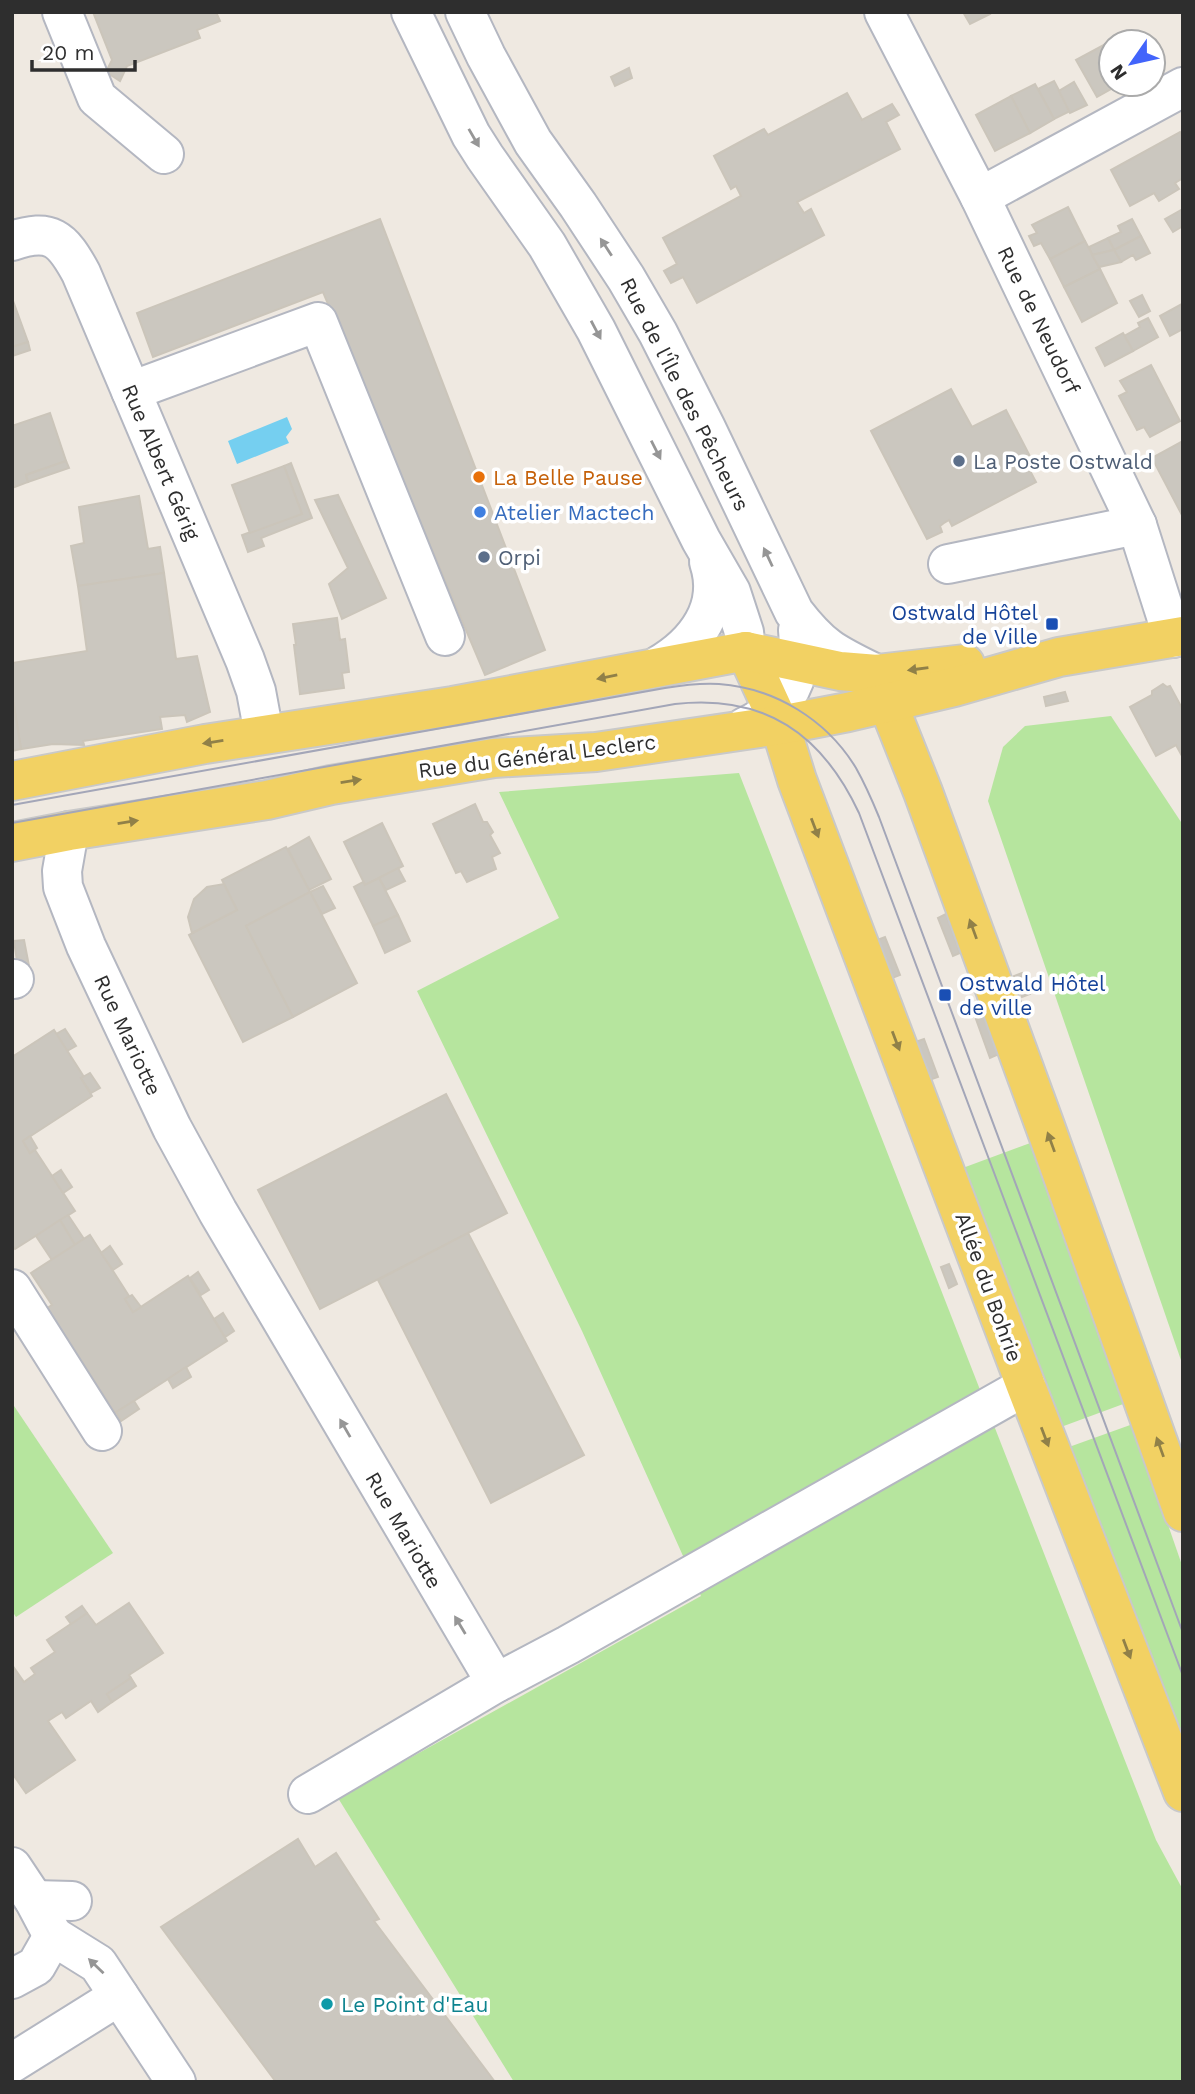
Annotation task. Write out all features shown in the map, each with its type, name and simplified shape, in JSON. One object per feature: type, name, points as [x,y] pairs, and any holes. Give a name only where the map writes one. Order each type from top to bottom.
[{"type":"main road","points":[[876,695],[936,666],[1059,657],[1178,637]]},
{"type":"main road","points":[[12,780],[264,734],[453,706],[750,646],[786,695]]},
{"type":"main road","name":"Allée du Bohrie","points":[[750,646],[786,695],[797,780]]},
{"type":"main road","points":[[914,769],[909,744],[910,732],[920,707],[934,696],[954,687],[1059,657]]},
{"type":"main road","points":[[786,695],[840,671],[876,695],[914,769],[1183,1512]]},
{"type":"main road","points":[[786,695],[876,695],[954,687]]},
{"type":"main road","name":"Allée du Bohrie","points":[[726,732],[750,736],[772,744],[790,765],[797,780],[1026,1387],[1183,1792]]},
{"type":"main road","name":"Rue du Général Leclerc","points":[[12,842],[267,800],[331,785],[494,758],[596,752],[726,732]]},
{"type":"street","points":[[62,12],[97,98],[164,153]]},
{"type":"street","points":[[411,12],[442,78],[485,157],[547,245],[596,330],[701,540],[731,592],[750,646]]},
{"type":"street","name":"Rue de l'Île des Pêcheurs","points":[[465,12],[486,57],[533,142],[578,205],[658,332],[794,612],[814,638],[838,656],[876,695]]},
{"type":"street","name":"Rue de Neudorf","points":[[884,12],[980,197],[1137,525],[1178,637]]},
{"type":"street","points":[[442,78],[486,57]]},
{"type":"street","points":[[980,197],[1183,87]]},
{"type":"street","name":"Rue Albert Gérig","points":[[12,241],[45,234],[64,247],[80,273],[245,660],[256,691],[264,734]]},
{"type":"street","points":[[131,391],[318,322],[445,636]]},
{"type":"street","points":[[948,564],[1137,525]]},
{"type":"street","points":[[658,666],[675,656],[694,639],[705,623],[712,604],[713,582],[701,540]]},
{"type":"street","points":[[726,732],[750,724],[786,695],[798,630],[794,612]]},
{"type":"street","name":"Rue Mariotte","points":[[69,831],[62,871],[63,887],[69,905],[172,1128],[218,1212],[496,1683]]},
{"type":"street","points":[[12,1289],[102,1431]]},
{"type":"street","points":[[308,1794],[496,1683],[580,1639],[1026,1387]]},
{"type":"street","points":[[12,1867],[53,1936],[98,1964],[176,2082]]},
{"type":"street","points":[[34,1900],[72,1901]]},
{"type":"street","points":[[12,1979],[36,1966],[53,1936]]},
{"type":"street","points":[[12,2063],[120,1996]]},
{"type":"green space","points":[[1111,716],[1183,825],[1183,1366],[988,801],[1003,747],[1025,726]]},
{"type":"green space","points":[[739,773],[1156,1840],[1183,1890],[1183,2082],[514,2082],[338,1798],[701,1596],[582,1331],[417,991],[559,918],[499,792]]},
{"type":"green space","points":[[1033,1142],[1126,1403],[1061,1427],[960,1169]]},
{"type":"green space","points":[[12,1403],[113,1553],[16,1617],[12,1611]]},
{"type":"green space","points":[[1133,1424],[1183,1568],[1183,1740],[1069,1447]]},
{"type":"water","points":[[287,417],[292,429],[286,437],[289,443],[237,464],[228,441]]},
{"type":"building","points":[[93,12],[216,12],[220,21],[197,30],[200,38],[127,66],[120,81],[106,72],[112,60]]},
{"type":"building","points":[[963,12],[989,12],[990,14],[970,24]]},
{"type":"building","points":[[1097,49],[1097,97],[1076,60]]},
{"type":"building","points":[[629,68],[632,78],[615,86],[611,77]]},
{"type":"building","points":[[1054,81],[1070,111],[1054,119],[1038,89]]},
{"type":"building","points":[[1074,82],[1087,105],[1070,113],[1059,91]]},
{"type":"building","points":[[1035,84],[1054,119],[1030,133],[1011,96]]},
{"type":"building","points":[[847,93],[862,120],[892,104],[899,115],[886,122],[900,149],[797,202],[804,213],[811,209],[824,235],[697,303],[683,277],[671,283],[664,271],[677,264],[663,238],[741,196],[736,186],[731,189],[714,156],[764,129],[768,135]]},
{"type":"building","points":[[1011,96],[1030,133],[995,151],[976,115]]},
{"type":"building","points":[[1180,132],[1183,137],[1183,178],[1175,183],[1179,189],[1159,201],[1154,193],[1130,206],[1111,170]]},
{"type":"building","points":[[1068,207],[1085,241],[1050,259],[1041,243],[1034,246],[1029,236],[1037,233],[1032,225]]},
{"type":"building","points":[[1183,209],[1183,226],[1173,232],[1165,219]]},
{"type":"building","points":[[380,219],[545,650],[485,675],[323,292],[153,357],[137,313]]},
{"type":"building","points":[[1132,219],[1141,236],[1114,250],[1108,238],[1121,232],[1118,226]]},
{"type":"building","points":[[1141,236],[1150,253],[1136,260],[1133,255],[1121,262],[1114,250]]},
{"type":"building","points":[[1108,238],[1114,250],[1092,255],[1089,247]]},
{"type":"building","points":[[1085,241],[1100,269],[1064,287],[1050,259]]},
{"type":"building","points":[[1114,250],[1121,262],[1099,267],[1092,255]]},
{"type":"building","points":[[1100,269],[1117,303],[1082,322],[1064,287]]},
{"type":"building","points":[[1142,295],[1150,311],[1139,317],[1130,301]]},
{"type":"building","points":[[12,298],[28,342],[12,347]]},
{"type":"building","points":[[1182,304],[1183,329],[1170,336],[1160,316]]},
{"type":"building","points":[[1148,318],[1158,337],[1133,351],[1124,336],[1140,327],[1138,323]]},
{"type":"building","points":[[1123,333],[1133,351],[1105,366],[1096,348]]},
{"type":"building","points":[[28,342],[30,350],[12,356],[12,347]]},
{"type":"building","points":[[1151,365],[1180,421],[1150,437],[1144,427],[1137,430],[1119,396],[1127,392],[1120,381]]},
{"type":"building","name":"La Poste Ostwald","points":[[951,389],[972,427],[1006,410],[1034,464],[1028,467],[1036,482],[952,526],[949,520],[940,526],[942,532],[927,539],[871,431]]},
{"type":"building","points":[[50,413],[66,461],[26,475],[28,482],[12,488],[12,426]]},
{"type":"building","points":[[1183,441],[1183,517],[1152,458]]},
{"type":"building","points":[[66,461],[69,468],[28,482],[26,475]]},
{"type":"building","points":[[291,463],[312,518],[261,538],[264,546],[248,552],[242,535],[302,514],[284,466]]},
{"type":"building","points":[[284,466],[302,514],[250,533],[232,485]]},
{"type":"building","points":[[338,495],[386,598],[342,619],[329,584],[348,568],[315,500]]},
{"type":"building","points":[[139,496],[148,549],[160,547],[164,573],[78,586],[71,546],[84,543],[79,507]]},
{"type":"building","points":[[164,573],[176,659],[197,656],[210,712],[187,722],[185,715],[160,717],[162,729],[83,741],[84,745],[53,744],[21,749],[12,694],[12,663],[87,651],[78,586]]},
{"type":"building","points":[[337,618],[340,640],[345,639],[349,672],[342,673],[344,688],[300,694],[293,624]]},
{"type":"building","points":[[1163,684],[1170,686],[1183,710],[1182,756],[1176,745],[1156,756],[1130,707],[1152,695],[1152,691]]},
{"type":"building","points":[[1065,692],[1068,701],[1046,706],[1044,697]]},
{"type":"building","points":[[12,694],[21,749],[12,751]]},
{"type":"building","points":[[475,804],[483,822],[487,822],[493,832],[490,835],[500,853],[492,857],[496,869],[467,882],[461,871],[456,873],[433,824]]},
{"type":"building","points":[[382,823],[403,866],[365,885],[344,842]]},
{"type":"building","points":[[309,837],[331,879],[309,890],[288,849]]},
{"type":"building","points":[[286,847],[310,892],[246,926],[293,1017],[243,1042],[189,935],[237,910],[222,880]]},
{"type":"building","points":[[398,868],[405,881],[386,890],[379,878]]},
{"type":"building","points":[[379,878],[398,915],[373,926],[354,887]]},
{"type":"building","points":[[224,884],[237,910],[192,933],[188,917],[194,899],[207,887]]},
{"type":"building","points":[[323,886],[335,908],[322,914],[310,892]]},
{"type":"building","points":[[310,892],[357,983],[293,1017],[246,926]]},
{"type":"building","points":[[946,914],[960,953],[953,956],[938,918]]},
{"type":"building","points":[[398,915],[410,941],[385,953],[373,926]]},
{"type":"building","points":[[885,937],[900,975],[892,978],[877,940]]},
{"type":"building","points":[[24,940],[29,966],[18,968],[14,941]]},
{"type":"building","points":[[1022,973],[1030,994],[1022,997],[1014,976]]},
{"type":"building","points":[[984,1016],[999,1054],[990,1058],[976,1019]]},
{"type":"building","points":[[65,1029],[76,1046],[67,1051],[56,1034]]},
{"type":"building","points":[[54,1030],[84,1077],[81,1078],[92,1096],[23,1141],[30,1153],[35,1150],[75,1211],[15,1249],[12,1245],[12,1057]]},
{"type":"building","points":[[924,1039],[938,1077],[929,1080],[915,1042]]},
{"type":"building","points":[[90,1073],[100,1088],[91,1093],[81,1078]]},
{"type":"building","points":[[446,1094],[507,1213],[320,1309],[258,1190]]},
{"type":"building","points":[[30,1136],[37,1148],[30,1153],[23,1141]]},
{"type":"building","points":[[61,1170],[72,1187],[63,1193],[52,1176]]},
{"type":"building","points":[[68,1215],[84,1239],[75,1245],[60,1220]]},
{"type":"building","points":[[60,1220],[75,1245],[52,1260],[36,1236]]},
{"type":"building","points":[[468,1233],[584,1455],[491,1503],[378,1280]]},
{"type":"building","points":[[90,1235],[129,1296],[125,1299],[133,1312],[188,1276],[227,1341],[115,1413],[47,1308],[52,1305],[31,1273]]},
{"type":"building","points":[[110,1246],[122,1264],[113,1270],[101,1253]]},
{"type":"building","points":[[949,1264],[957,1284],[949,1288],[941,1267]]},
{"type":"building","points":[[198,1272],[209,1290],[201,1295],[190,1278]]},
{"type":"building","points":[[132,1295],[141,1307],[133,1312],[125,1299]]},
{"type":"building","points":[[223,1313],[234,1331],[225,1337],[214,1319]]},
{"type":"building","points":[[186,1367],[191,1377],[173,1388],[168,1379]]},
{"type":"building","points":[[134,1401],[139,1409],[121,1421],[116,1412]]},
{"type":"building","points":[[129,1603],[163,1653],[129,1675],[131,1678],[107,1694],[112,1702],[98,1712],[91,1701],[66,1718],[62,1712],[48,1721],[75,1760],[26,1793],[12,1773],[12,1665],[24,1682],[35,1674],[31,1668],[55,1652],[47,1640],[87,1613],[96,1625]]},
{"type":"building","points":[[82,1606],[87,1613],[71,1624],[66,1617]]},
{"type":"building","points":[[131,1678],[136,1686],[112,1702],[107,1694]]},
{"type":"building","name":"Le Point d'Eau","points":[[298,1839],[315,1867],[336,1853],[379,1919],[374,1921],[495,2082],[276,2082],[161,1927]]},
{"type":"tram line","points":[[12,805],[685,685],[719,684],[760,692],[798,709],[815,721],[844,751],[856,768],[879,817],[1183,1633]]},
{"type":"tram line","points":[[12,823],[675,704],[737,706],[763,713],[787,725],[808,741],[827,761],[859,813],[1183,1676]]},
{"type":"place","name":"La Poste Ostwald","points":[[959,461]]},
{"type":"place","name":"La Belle Pause","points":[[479,477]]},
{"type":"place","name":"Atelier Mactech","points":[[480,512]]},
{"type":"place","name":"Orpi","points":[[484,557]]},
{"type":"place","name":"Ostwald Hôtel de Ville","points":[[1052,624]]},
{"type":"place","name":"Ostwald Hôtel de ville","points":[[945,995]]},
{"type":"place","name":"Le Point d'Eau","points":[[327,2004]]}]
